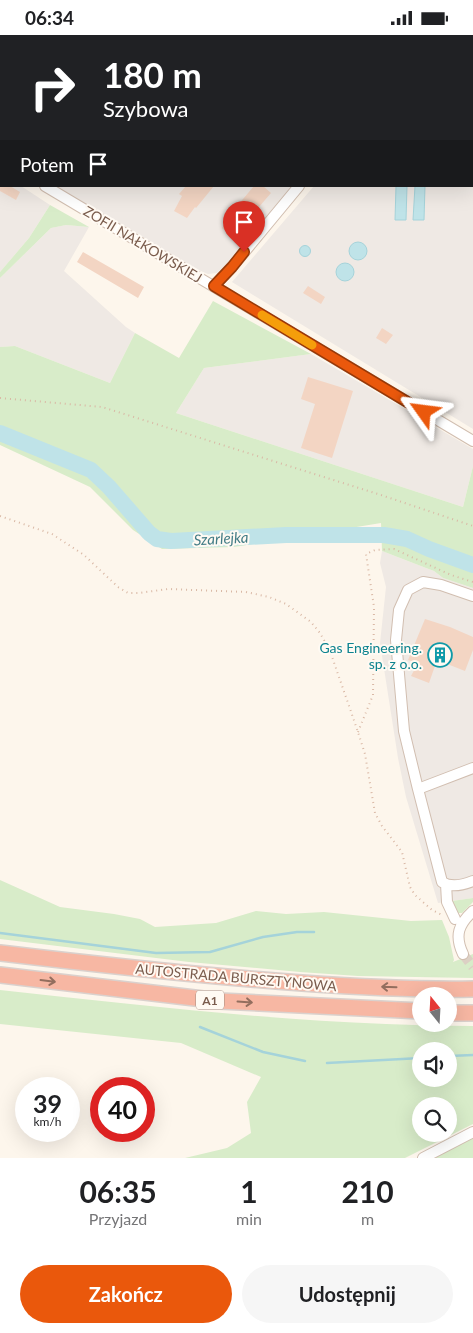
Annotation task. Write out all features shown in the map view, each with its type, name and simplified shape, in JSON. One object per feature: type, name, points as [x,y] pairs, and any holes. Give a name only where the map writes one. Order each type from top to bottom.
[{"type":"highway","name":"AUTOSTRADA BURSZTYNOWA","points":[[0,953],[126,968],[245,979],[342,985],[473,989]]},
{"type":"highway","name":"AUTOSTRADA BURSZTYNOWA","points":[[0,975],[220,1001],[412,1011]]},
{"type":"highway","points":[[458,1013],[473,1013]]},
{"type":"street","name":"ZOFII NAŁKOWSKIEJ","points":[[47,187],[473,441]]},
{"type":"street","points":[[214,286],[298,187]]},
{"type":"street","points":[[473,595],[441,585],[423,582],[408,590],[399,610],[396,640],[404,731],[442,881],[446,884],[454,885],[473,881]]},
{"type":"street","points":[[418,789],[473,768]]},
{"type":"street","points":[[446,884],[447,902],[455,919]]},
{"type":"street","points":[[463,954],[458,940],[460,927],[473,911]]},
{"type":"street","points":[[423,1158],[473,1132]]},
{"type":"path","points":[[0,398],[102,407],[372,492],[473,526]]},
{"type":"path","points":[[0,516],[52,534],[84,555],[118,587],[128,593],[168,589],[246,592],[269,597],[286,604],[311,622],[330,651],[365,754],[375,813],[402,853],[410,887],[415,895],[432,910],[455,919]]},
{"type":"path","points":[[358,732],[373,695],[374,607],[366,554],[376,549],[394,549],[451,575],[473,582]]},
{"type":"shaded area","points":[[0,187],[23,187],[50,205],[29,238],[0,272]]},
{"type":"shaded area","points":[[56,187],[291,187],[225,268],[217,273],[208,274],[189,266]]},
{"type":"shaded area","points":[[313,187],[473,187],[473,429],[232,282]]},
{"type":"shaded area","points":[[66,225],[89,227],[64,271],[135,333],[110,383],[15,346],[0,347],[0,278],[51,228]]},
{"type":"shaded area","points":[[311,354],[473,449],[473,466],[463,507],[176,413],[204,368]]},
{"type":"shaded area","points":[[382,551],[434,571],[443,578],[473,588],[473,898],[438,903],[406,797],[380,643],[386,587],[380,563]]},
{"type":"green space","points":[[50,205],[89,227],[66,225],[51,228],[0,278],[0,272],[29,238]]},
{"type":"green space","points":[[213,301],[311,354],[204,368],[176,413],[463,507],[473,466],[473,588],[443,578],[434,571],[382,551],[381,523],[234,547],[162,549],[133,530],[90,487],[0,445],[0,347],[15,346],[110,383],[135,333],[179,358]]},
{"type":"green space","points":[[0,880],[60,907],[140,919],[155,927],[216,923],[256,911],[286,914],[324,912],[411,921],[442,920],[449,937],[453,962],[473,954],[473,978],[358,976],[300,972],[189,962],[0,939]]},
{"type":"green space","points":[[473,898],[473,902],[462,913],[456,913],[452,901]]},
{"type":"green space","points":[[0,990],[289,1019],[412,1025],[412,1033],[458,1033],[458,1026],[473,1026],[473,1124],[457,1132],[457,1097],[412,1097],[412,1142],[437,1142],[405,1158],[185,1158],[227,1148],[251,1133],[247,1102],[261,1077],[181,1043],[0,1024]]},
{"type":"green space","points":[[473,1136],[473,1158],[432,1158]]},
{"type":"water","points":[[396,187],[407,187],[406,220],[395,220]]},
{"type":"water","points":[[415,187],[425,187],[424,220],[413,220]]},
{"type":"water","points":[[358,242],[364,245],[367,251],[364,257],[358,260],[352,257],[349,251],[352,245]]},
{"type":"water","points":[[305,245],[311,251],[305,257],[299,251]]},
{"type":"water","points":[[345,263],[351,266],[354,272],[351,278],[345,281],[339,278],[336,272],[339,266]]},
{"type":"building","points":[[0,187],[12,187],[20,192],[16,200],[0,191]]},
{"type":"building","points":[[185,187],[213,187],[187,218],[174,211],[182,196],[179,194]]},
{"type":"building","points":[[253,187],[264,187],[271,193],[233,237],[222,228],[234,214],[232,212]]},
{"type":"building","points":[[83,252],[144,287],[138,298],[77,262]]},
{"type":"building","points":[[308,286],[325,297],[321,304],[303,293]]},
{"type":"building","points":[[382,328],[393,335],[386,344],[376,338]]},
{"type":"building","points":[[308,377],[353,391],[332,458],[301,448],[315,404],[301,399]]},
{"type":"building","name":"Gas Engineering. sp. z o.o.","points":[[425,619],[473,637],[473,650],[465,671],[437,660],[429,683],[411,676],[418,663],[408,660]]},
{"type":"waterway","name":"Szarlejka","points":[[0,433],[91,470],[109,487],[149,533],[157,539],[171,541],[286,535],[384,535],[407,539],[473,565]]},
{"type":"waterway","points":[[0,933],[156,953],[210,952],[263,937],[297,932],[314,932]]},
{"type":"waterway","points":[[200,1027],[263,1052],[305,1061]]},
{"type":"waterway","points":[[457,1056],[473,1055]]},
{"type":"waterway","points":[[327,1063],[412,1058]]},
{"type":"tunnel","points":[[463,954],[473,967]]},
{"type":"slow traffic","points":[[262,315],[312,345]]},
{"type":"place","name":"Gas Engineering. sp. z o.o.","points":[[440,655]]},
{"type":"route","points":[[244,252],[214,286],[424,412]]}]
